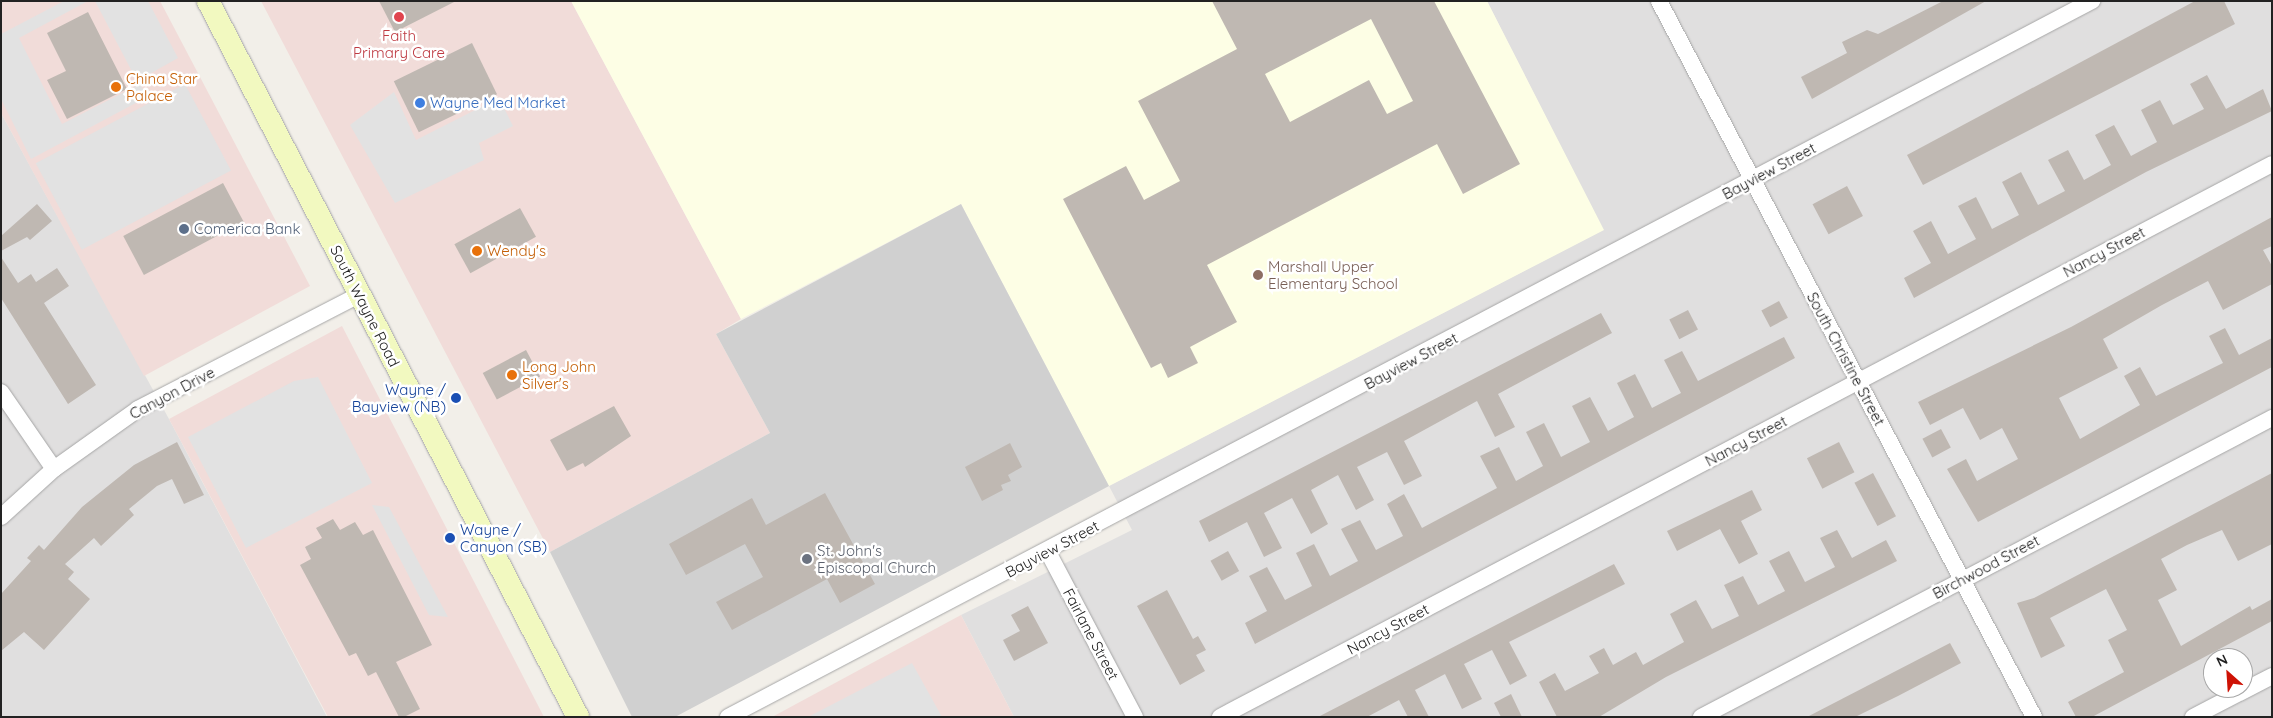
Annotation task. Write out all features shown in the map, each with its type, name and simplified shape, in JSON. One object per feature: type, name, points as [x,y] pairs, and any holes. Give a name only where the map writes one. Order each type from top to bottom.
[{"type":"main road","name":"South Wayne Road","points":[[208,1],[578,717]]},
{"type":"street","name":"South Christine Street","points":[[1658,1],[2034,717]]},
{"type":"street","name":"Bayview Street","points":[[728,717],[1048,552],[2092,1]]},
{"type":"street","name":"Nancy Street","points":[[1220,717],[2272,164]]},
{"type":"street","name":"Canyon Drive","points":[[1,517],[54,468],[138,409],[359,296]]},
{"type":"street","points":[[1,392],[54,468]]},
{"type":"street","name":"Birchwood Street","points":[[1701,717],[1961,579],[2272,418]]},
{"type":"street","name":"Fairlane Street","points":[[1048,552],[1135,717]]},
{"type":"street","points":[[2193,717],[2272,676]]},
{"type":"shaded area","points":[[1,1],[160,1],[310,286],[144,376],[1,113]]},
{"type":"shaded area","points":[[64,1],[88,1],[19,38],[62,124],[140,84],[147,97],[31,159],[1,99],[1,34]]},
{"type":"shaded area","points":[[95,1],[148,1],[178,58],[137,81]]},
{"type":"shaded area","points":[[261,1],[571,1],[741,319],[716,334],[770,433],[550,552]]},
{"type":"shaded area","name":"Marshall Upper Elementary School","points":[[571,1],[1487,1],[1604,230],[1109,486],[961,204],[741,319]]},
{"type":"shaded area","points":[[1487,1],[2272,1],[2272,717],[1014,717],[961,615],[1132,530],[1109,486],[1603,230]]},
{"type":"shaded area","points":[[185,84],[231,171],[82,250],[36,163]]},
{"type":"shaded area","points":[[394,92],[416,140],[499,98],[513,126],[479,143],[484,160],[395,203],[350,125]]},
{"type":"shaded area","points":[[1,113],[169,419],[327,717],[1,717]]},
{"type":"shaded area","name":"St. John's Episcopal Church","points":[[961,204],[1109,486],[675,717],[632,717],[550,552],[770,433],[716,334]]},
{"type":"shaded area","points":[[342,326],[544,717],[328,717],[169,419]]},
{"type":"shaded area","points":[[318,377],[372,483],[246,548],[188,437],[294,381]]},
{"type":"shaded area","points":[[372,505],[389,507],[448,617],[429,615]]},
{"type":"shaded area","points":[[961,615],[1014,717],[772,717]]},
{"type":"shaded area","points":[[912,663],[942,717],[808,717]]},
{"type":"building","points":[[379,1],[456,1],[395,32]]},
{"type":"building","points":[[1212,1],[1434,1],[1520,164],[1463,194],[1437,144],[1207,265],[1237,322],[1190,347],[1198,363],[1168,378],[1161,363],[1151,368],[1063,199],[1126,166],[1144,200],[1180,181],[1138,101],[1237,49]],"holes":[[[1371,19],[1413,101],[1387,114],[1369,80],[1290,122],[1265,74]]]},
{"type":"building","points":[[1943,1],[1986,1],[1812,99],[1801,77],[1847,53],[1842,42],[1867,30],[1878,34]]},
{"type":"building","points":[[2195,1],[2224,1],[2235,24],[1923,185],[1907,155]]},
{"type":"building","points":[[88,12],[127,89],[67,119],[47,80],[66,71],[47,33]]},
{"type":"building","points":[[472,43],[497,94],[419,132],[394,81]]},
{"type":"building","points":[[2207,75],[2226,109],[2263,89],[2272,111],[2146,172],[1914,298],[1904,278],[1931,263],[1913,231],[1931,221],[1948,254],[1976,239],[1958,206],[1976,197],[1992,229],[2019,215],[2002,182],[2021,172],[2038,205],[2065,191],[2048,160],[2068,150],[2084,180],[2111,165],[2095,135],[2114,125],[2131,156],[2157,142],[2141,110],[2160,100],[2173,125],[2204,109],[2190,84]]},
{"type":"building","name":"Comerica Bank","points":[[223,183],[244,222],[144,275],[123,236]]},
{"type":"building","points":[[1847,186],[1863,216],[1829,234],[1813,204]]},
{"type":"building","points":[[37,204],[52,221],[30,240],[27,237],[1,251],[1,236]]},
{"type":"building","points":[[520,208],[536,237],[470,273],[454,244]]},
{"type":"building","points":[[2272,217],[2272,246],[2263,250],[2272,266],[2272,284],[2223,310],[2208,281],[2162,305],[2103,339],[2118,368],[2059,398],[2080,439],[2140,405],[2124,376],[2140,367],[2156,396],[2223,363],[2209,336],[2225,328],[2239,355],[2272,338],[2272,367],[1978,522],[1947,469],[1966,459],[1977,481],[2018,459],[2002,428],[1980,440],[1963,408],[1930,425],[1918,402],[2071,327]]},
{"type":"building","points":[[1,257],[18,283],[31,274],[36,282],[57,268],[69,286],[44,303],[96,385],[68,404],[1,298]]},
{"type":"building","points":[[1779,301],[1788,318],[1770,327],[1761,310]]},
{"type":"building","points":[[1688,310],[1698,330],[1679,339],[1669,320]]},
{"type":"building","points":[[1601,313],[1612,333],[1498,394],[1515,427],[1495,437],[1477,401],[1404,441],[1422,476],[1404,485],[1387,452],[1357,467],[1374,500],[1356,510],[1338,475],[1311,490],[1328,524],[1311,534],[1292,498],[1264,513],[1282,548],[1264,557],[1247,522],[1209,542],[1199,521]]},
{"type":"building","points":[[1784,337],[1795,358],[1255,644],[1245,623],[1267,611],[1249,576],[1267,567],[1285,600],[1312,586],[1296,553],[1314,544],[1330,576],[1358,561],[1341,529],[1360,520],[1376,550],[1403,536],[1387,504],[1404,494],[1422,528],[1497,488],[1480,456],[1499,447],[1516,481],[1543,466],[1526,432],[1544,423],[1561,457],[1590,442],[1572,406],[1590,397],[1608,431],[1634,417],[1617,383],[1635,374],[1652,408],[1681,393],[1664,360],[1682,351],[1698,381]]},
{"type":"building","name":"Long John Silver's","points":[[526,350],[540,376],[497,399],[483,373]]},
{"type":"building","points":[[614,406],[631,436],[585,467],[583,463],[567,471],[550,440]]},
{"type":"building","points":[[1941,429],[1951,448],[1932,457],[1922,439]]},
{"type":"building","points":[[177,442],[204,495],[184,504],[172,479],[157,486],[129,509],[134,515],[101,546],[94,538],[65,564],[74,572],[68,579],[90,599],[44,650],[24,632],[1,651],[1,594],[31,561],[27,558],[39,545],[44,550],[82,507],[134,465]]},
{"type":"building","points":[[1839,442],[1854,472],[1822,489],[1807,458]]},
{"type":"building","points":[[1010,443],[1022,467],[1008,475],[1011,481],[1001,485],[1003,490],[982,501],[965,467]]},
{"type":"building","points":[[1873,473],[1896,516],[1877,526],[1854,483]]},
{"type":"building","points":[[2272,473],[2272,544],[2238,561],[2222,530],[2187,545],[2161,559],[2177,590],[2158,600],[2181,646],[2250,606],[2252,610],[2272,599],[2272,621],[2221,648],[2203,648],[2203,658],[2092,717],[2076,717],[2068,702],[2124,672],[2108,640],[2127,630],[2106,589],[2050,618],[2065,646],[2041,658],[2017,603],[2034,598]]},
{"type":"building","points":[[1752,490],[1762,510],[1741,521],[1758,554],[1739,564],[1720,529],[1677,551],[1667,531]]},
{"type":"building","name":"St. John's Episcopal Church","points":[[825,493],[875,584],[840,603],[827,579],[732,630],[716,602],[763,577],[745,544],[686,575],[669,544],[752,498],[766,525]]},
{"type":"building","points":[[333,519],[340,530],[355,522],[363,535],[373,530],[432,645],[396,662],[420,709],[404,717],[399,717],[376,672],[368,676],[356,653],[349,656],[300,565],[311,559],[305,547],[322,538],[316,528]]},
{"type":"building","points":[[1837,530],[1852,558],[1886,540],[1897,561],[1666,677],[1599,717],[1557,717],[1539,682],[1555,673],[1565,691],[1599,673],[1589,656],[1604,648],[1613,665],[1636,652],[1643,665],[1684,642],[1670,614],[1696,600],[1712,629],[1739,616],[1724,585],[1743,576],[1758,605],[1785,591],[1769,561],[1789,551],[1805,582],[1835,567],[1820,538]]},
{"type":"building","points":[[1228,551],[1239,571],[1222,581],[1211,561]]},
{"type":"building","points":[[1614,564],[1625,584],[1509,642],[1527,676],[1510,685],[1492,650],[1464,664],[1482,699],[1462,709],[1445,674],[1415,690],[1429,717],[1408,717],[1399,700],[1367,717],[1318,717]]},
{"type":"building","points":[[1167,590],[1193,639],[1198,636],[1206,650],[1196,655],[1205,671],[1180,685],[1137,606]]},
{"type":"building","points":[[1028,606],[1048,643],[1014,661],[1003,640],[1020,631],[1011,615]]},
{"type":"building","points":[[1950,643],[1961,663],[1898,696],[1855,717],[1807,717]]},
{"type":"building","points":[[1511,694],[1522,717],[1501,717],[1494,703]]},
{"type":"place","name":"Faith Primary Care","points":[[399,17]]},
{"type":"place","name":"China Star Palace","points":[[116,87]]},
{"type":"place","name":"Wayne Med Market","points":[[420,103]]},
{"type":"place","name":"Comerica Bank","points":[[184,229]]},
{"type":"place","name":"Wendy's","points":[[477,251]]},
{"type":"place","name":"Marshall Upper Elementary School","points":[[1258,275]]},
{"type":"place","name":"Long John Silver's","points":[[512,375]]},
{"type":"place","name":"Wayne / Bayview (NB)","points":[[456,398]]},
{"type":"place","name":"Wayne / Canyon (SB)","points":[[450,538]]},
{"type":"place","name":"St. John's Episcopal Church","points":[[807,559]]}]
